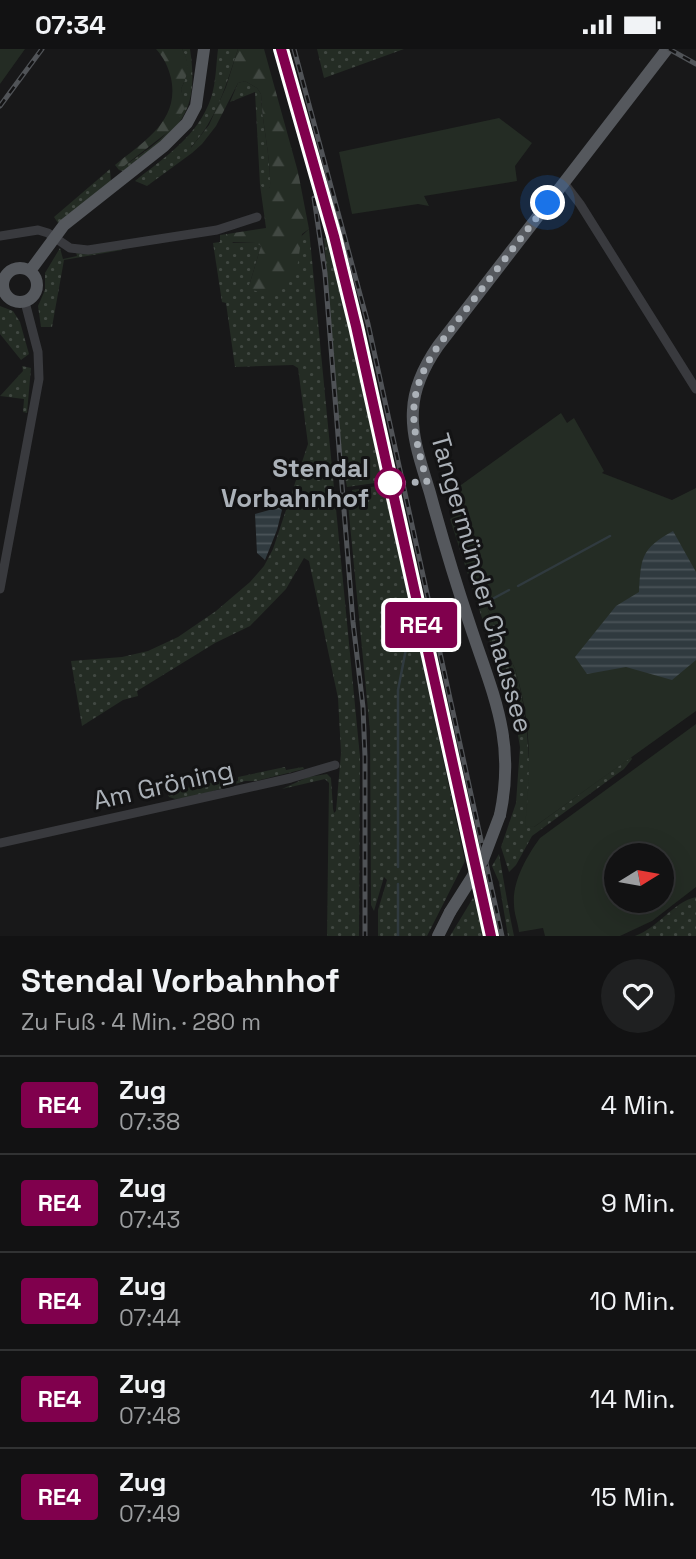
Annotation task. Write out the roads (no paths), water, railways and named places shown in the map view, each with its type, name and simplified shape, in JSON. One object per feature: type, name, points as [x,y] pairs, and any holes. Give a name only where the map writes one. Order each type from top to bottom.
[{"type":"main road","points":[[30,271],[64,225],[164,146],[187,123],[196,106],[204,49]]},
{"type":"main road","name":"Tangermünder Chaussee","points":[[438,936],[483,860],[500,815],[507,775],[502,723],[449,559],[417,446],[413,422],[414,401],[420,378],[429,360],[667,49]]},
{"type":"main road","points":[[16,268],[30,271],[36,279],[37,288],[32,297],[24,302],[10,300],[2,293],[7,273],[16,268]]},
{"type":"street","points":[[564,183],[580,204],[696,389]]},
{"type":"street","points":[[0,236],[38,230],[70,248],[88,250],[216,230],[257,216]]},
{"type":"street","points":[[0,589],[39,379],[37,346],[24,302]]},
{"type":"street","name":"Am Gröning","points":[[0,843],[292,778],[335,765]]},
{"type":"waterway","points":[[518,586],[610,536]]},
{"type":"waterway","points":[[483,604],[509,590]]},
{"type":"waterway","points":[[439,628],[449,622]]},
{"type":"waterway","points":[[398,867],[398,690],[406,649],[417,634]]},
{"type":"waterway","points":[[398,884],[398,936]]},
{"type":"railway","points":[[0,106],[42,49]]},
{"type":"railway","points":[[281,49],[334,236],[356,326],[491,936]]},
{"type":"railway","points":[[294,49],[368,324],[502,936]]},
{"type":"railway","points":[[669,49],[696,64]]},
{"type":"railway","points":[[314,198],[325,273],[353,622],[363,707],[365,936]]},
{"type":"train","name":"RE4","points":[[281,49],[334,236],[356,326],[491,936]]},
{"type":"place","name":"Stendal Vorbahnhof","points":[[390,483]]}]
